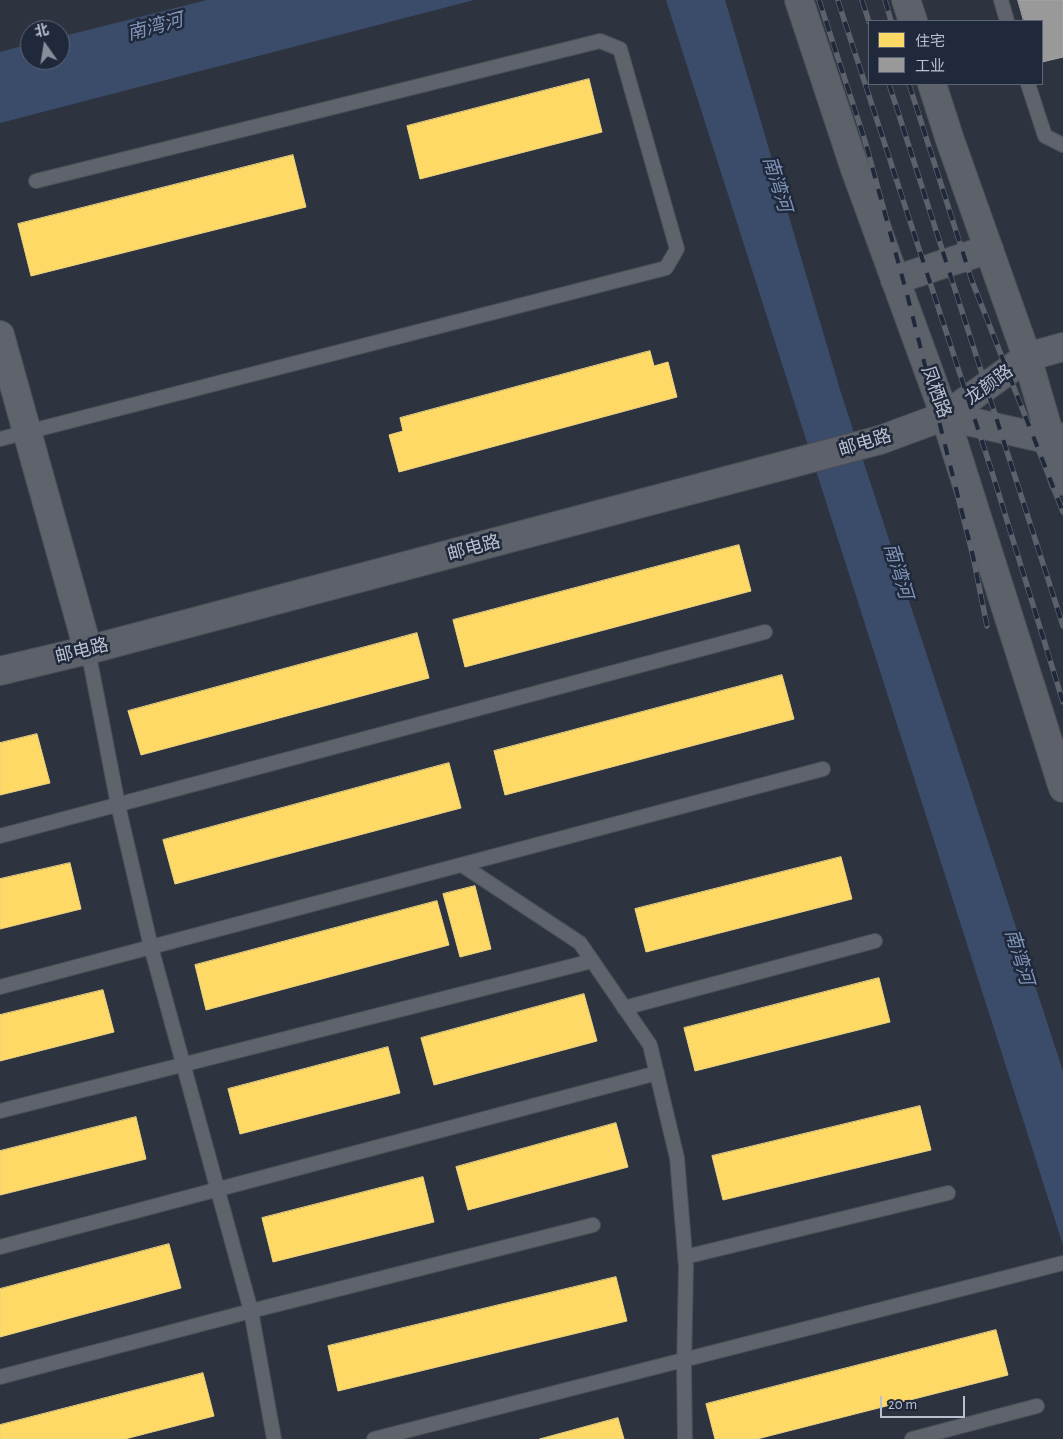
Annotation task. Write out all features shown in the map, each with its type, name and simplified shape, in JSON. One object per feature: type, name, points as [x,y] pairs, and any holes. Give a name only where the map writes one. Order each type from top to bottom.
[{"type":"main road","name":"凤栖路","points":[[799,0],[855,169],[945,416],[1063,788]]},
{"type":"main road","points":[[906,0],[913,20]]},
{"type":"main road","points":[[932,85],[950,140],[1057,439],[1063,481]]},
{"type":"main road","points":[[895,280],[989,249]]},
{"type":"main road","name":"龙颜路","points":[[945,416],[1027,357],[1063,348]]},
{"type":"main road","name":"龙颜路","points":[[945,416],[1057,439]]},
{"type":"main road","name":"邮电路","points":[[0,670],[88,650],[779,468],[880,440],[945,416]]},
{"type":"street","points":[[0,335],[88,650]]},
{"type":"lane","points":[[1001,0],[1008,20]]},
{"type":"lane","points":[[0,439],[666,268],[677,249],[620,49],[600,41],[36,181]]},
{"type":"lane","points":[[1028,85],[1045,136],[1063,145]]},
{"type":"lane","points":[[0,836],[765,632]]},
{"type":"lane","points":[[88,650],[118,805],[151,947],[251,1311],[274,1439]]},
{"type":"lane","points":[[0,987],[823,769]]},
{"type":"lane","points":[[462,865],[580,943],[650,1045],[677,1158],[685,1257],[685,1439]]},
{"type":"lane","points":[[624,1008],[875,941]]},
{"type":"lane","points":[[0,1111],[592,961]]},
{"type":"lane","points":[[0,1247],[657,1074]]},
{"type":"lane","points":[[685,1257],[948,1194]]},
{"type":"lane","points":[[0,1377],[251,1311],[593,1225]]},
{"type":"lane","points":[[374,1439],[1063,1263]]},
{"type":"lane","points":[[912,1439],[1038,1406]]},
{"type":"water","name":"南湾河","points":[[207,0],[474,0],[0,123],[0,52],[20,47],[20,70],[70,70],[70,34]]},
{"type":"water","name":"南湾河","points":[[666,0],[725,0],[841,393],[1063,1071],[1063,1245]]},
{"type":"building: 住宅","points":[[589,79],[602,132],[420,179],[407,126]]},
{"type":"building: 住宅","points":[[293,155],[306,207],[31,276],[18,224]]},
{"type":"building: 住宅","points":[[650,351],[654,366],[668,362],[677,397],[399,472],[389,435],[403,431],[400,418]]},
{"type":"building: 住宅","points":[[739,545],[751,591],[465,667],[453,620]]},
{"type":"building: 住宅","points":[[417,633],[429,678],[141,755],[128,711]]},
{"type":"building: 住宅","points":[[782,675],[794,719],[505,795],[494,751]]},
{"type":"building: 住宅","points":[[37,734],[50,783],[0,795],[0,743]]},
{"type":"building: 住宅","points":[[449,763],[461,808],[175,884],[163,840]]},
{"type":"building: 住宅","points":[[841,857],[852,899],[646,952],[635,909]]},
{"type":"building: 住宅","points":[[70,863],[81,909],[0,929],[0,879]]},
{"type":"building: 住宅","points":[[475,886],[491,949],[460,957],[443,894]]},
{"type":"building: 住宅","points":[[437,901],[449,945],[206,1010],[195,965]]},
{"type":"building: 住宅","points":[[879,978],[890,1022],[695,1071],[684,1028]]},
{"type":"building: 住宅","points":[[103,990],[114,1032],[0,1061],[0,1015]]},
{"type":"building: 住宅","points":[[584,994],[597,1041],[434,1085],[421,1038]]},
{"type":"building: 住宅","points":[[388,1047],[400,1093],[240,1134],[228,1089]]},
{"type":"building: 住宅","points":[[920,1106],[931,1150],[723,1200],[712,1156]]},
{"type":"building: 住宅","points":[[136,1117],[146,1159],[0,1195],[0,1151]]},
{"type":"building: 住宅","points":[[616,1123],[628,1167],[468,1210],[456,1167]]},
{"type":"building: 住宅","points":[[423,1177],[434,1222],[273,1262],[262,1218]]},
{"type":"building: 住宅","points":[[169,1244],[181,1288],[0,1337],[0,1289]]},
{"type":"building: 住宅","points":[[616,1277],[627,1321],[338,1391],[328,1346]]},
{"type":"building: 住宅","points":[[996,1330],[1008,1375],[757,1439],[715,1439],[706,1404]]},
{"type":"building: 住宅","points":[[203,1373],[214,1416],[125,1439],[0,1439],[0,1425]]},
{"type":"building: 住宅","points":[[618,1418],[624,1439],[540,1439]]},
{"type":"building: 工业","points":[[1018,0],[1063,0],[1063,57],[1043,62],[1043,20],[1024,20]]},
{"type":"railway","points":[[819,0],[865,141],[908,298],[973,556],[987,626]]},
{"type":"railway","points":[[862,0],[868,20]]},
{"type":"railway","points":[[885,0],[891,20]]},
{"type":"railway","points":[[838,1],[992,472],[1063,702]]},
{"type":"railway","points":[[889,85],[1063,626]]},
{"type":"railway","points":[[909,85],[972,281],[1063,512]]}]
